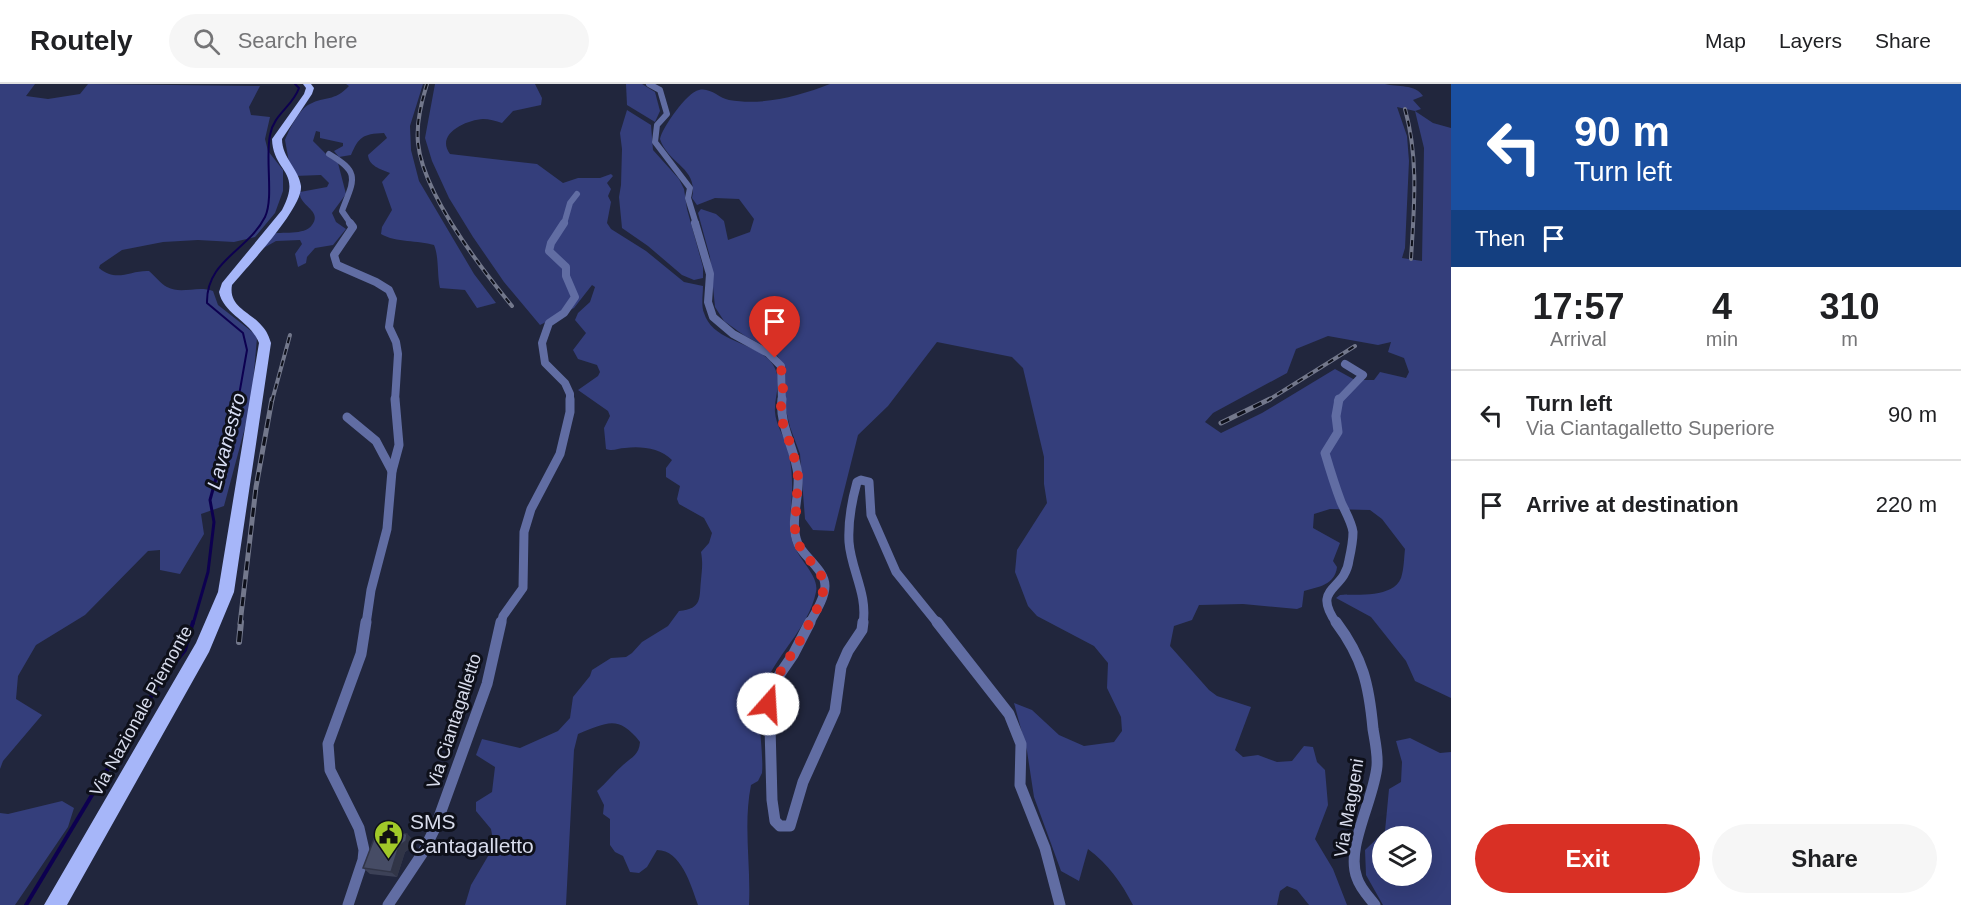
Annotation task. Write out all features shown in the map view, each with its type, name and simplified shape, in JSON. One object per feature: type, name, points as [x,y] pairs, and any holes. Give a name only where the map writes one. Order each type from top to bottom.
[{"type":"main road","name":"Via Nazionale Piemonte","points":[[55,905],[203,647],[226,592],[265,343],[258,327],[237,312],[224,296],[224,291],[226,285],[287,211],[294,197],[296,186],[280,160],[277,138],[308,94],[310,88],[307,84]]},
{"type":"street","points":[[649,84],[660,90],[670,111],[657,125],[655,142],[669,163],[681,173],[690,188],[688,198],[710,273],[708,302],[713,317],[733,334],[768,353],[781,366],[783,389],[780,415],[793,452],[798,476],[795,530],[798,544],[823,578],[825,586],[817,609],[769,690],[772,800],[775,820],[780,826],[790,826],[803,782],[835,711],[841,667],[848,651],[862,630],[865,611],[849,543],[849,516],[856,484],[865,480],[869,482],[869,505],[872,515],[896,572],[995,695],[1017,730],[1022,744],[1020,785],[1046,848],[1060,905]]},
{"type":"street","points":[[329,154],[346,164],[351,172],[352,186],[342,211],[353,227],[333,255],[337,265],[389,290],[393,299],[389,327],[396,342],[398,354],[395,408],[399,445],[392,471],[387,529],[371,590],[361,654],[328,744],[330,770],[363,838],[363,860],[348,905]]},
{"type":"street","name":"Via Ciantagalletto","points":[[388,905],[422,854],[443,808],[487,684],[503,616],[522,588],[524,532],[531,509],[560,454],[568,422],[570,394],[565,383],[545,363],[542,344],[549,323],[564,313],[575,297],[566,276],[566,267],[549,251],[550,242],[565,222],[572,199],[577,195]]},
{"type":"street","name":"Via Maggeni","points":[[1346,364],[1363,375],[1338,401],[1336,416],[1338,432],[1325,453],[1332,479],[1353,531],[1352,548],[1343,577],[1332,588],[1326,600],[1327,610],[1352,644],[1361,662],[1370,693],[1377,765],[1372,794],[1353,858],[1357,879],[1375,905]]},
{"type":"street","points":[[347,417],[376,441],[392,471]]},
{"type":"shaded area","points":[[0,84],[35,84],[26,96],[48,99],[80,94],[88,84],[260,86],[249,107],[251,115],[270,117],[265,139],[268,151],[283,170],[283,191],[275,213],[255,237],[234,242],[198,240],[163,242],[122,250],[100,265],[99,268],[112,275],[149,271],[162,284],[173,289],[213,291],[218,305],[257,338],[251,405],[224,506],[201,514],[204,534],[180,574],[160,570],[160,550],[148,551],[85,615],[36,645],[18,676],[16,699],[42,715],[3,761],[0,769]]},
{"type":"shaded area","points":[[346,84],[423,84],[410,126],[411,150],[419,181],[474,274],[496,303],[477,308],[465,290],[440,288],[434,245],[393,239],[381,234],[382,227],[392,210],[382,182],[390,173],[373,164],[368,155],[387,138],[384,133],[371,134],[362,138],[351,155],[339,157],[334,151],[343,146],[343,143],[320,138],[320,132],[316,131],[313,141],[338,163],[346,194],[332,213],[336,222],[346,229],[333,245],[315,248],[307,257],[306,263],[298,267],[295,254],[302,244],[300,240],[276,241],[260,250],[270,234],[304,231],[315,220],[313,212],[300,197],[300,192],[327,187],[329,183],[321,175],[294,176],[290,168],[285,140],[302,110],[315,102],[334,97],[349,86]]},
{"type":"shaded area","points":[[435,84],[535,84],[542,98],[541,105],[513,111],[502,123],[483,119],[461,125],[449,134],[446,140],[446,147],[450,154],[537,164],[563,183],[578,178],[600,178],[611,174],[613,176],[607,183],[611,189],[608,196],[611,202],[607,223],[611,229],[646,251],[684,282],[703,286],[703,310],[710,324],[718,332],[762,354],[776,371],[778,381],[776,417],[787,446],[792,473],[791,536],[793,544],[811,572],[816,592],[812,606],[773,669],[761,696],[759,713],[762,773],[758,781],[751,785],[747,830],[749,905],[698,905],[684,870],[673,856],[665,852],[657,850],[647,867],[639,873],[630,872],[623,856],[615,852],[610,845],[610,819],[603,814],[604,805],[597,791],[634,755],[640,742],[625,727],[612,723],[578,734],[574,750],[566,905],[465,905],[471,885],[494,846],[491,829],[476,811],[476,802],[492,792],[495,767],[476,755],[482,739],[520,748],[558,731],[570,718],[573,697],[590,676],[592,670],[611,658],[626,657],[642,642],[668,626],[679,611],[696,605],[700,592],[701,552],[709,543],[712,533],[704,518],[679,504],[677,499],[680,486],[666,477],[666,468],[672,460],[667,456],[656,450],[644,448],[606,449],[604,428],[610,416],[608,411],[578,390],[598,376],[600,372],[597,365],[578,359],[573,350],[586,333],[575,320],[578,313],[590,302],[595,287],[592,285],[574,308],[540,325],[504,282],[473,237],[449,198],[432,161],[425,138]]},
{"type":"shaded area","points":[[626,84],[642,84],[655,92],[660,111],[655,122],[627,105]]},
{"type":"shaded area","points":[[830,84],[1385,84],[1416,89],[1423,96],[1413,100],[1421,109],[1415,111],[1433,123],[1451,128],[1451,698],[1415,681],[1406,661],[1371,617],[1336,598],[1340,595],[1383,592],[1391,589],[1401,578],[1405,549],[1382,519],[1370,510],[1330,509],[1314,514],[1313,528],[1340,543],[1333,561],[1337,567],[1336,573],[1329,581],[1304,591],[1302,607],[1297,609],[1243,604],[1199,605],[1192,620],[1174,626],[1170,646],[1209,690],[1217,696],[1251,707],[1235,750],[1243,757],[1258,755],[1277,762],[1292,761],[1304,746],[1313,747],[1317,762],[1325,770],[1328,805],[1315,839],[1333,869],[1347,905],[1309,905],[1297,890],[1287,886],[1280,891],[1277,905],[1133,905],[1114,874],[1088,849],[1079,881],[1061,871],[1034,797],[1027,751],[1014,703],[1032,710],[1059,735],[1084,746],[1114,742],[1122,731],[1121,717],[1107,688],[1108,663],[1094,646],[1037,616],[1028,606],[1015,572],[1017,550],[1047,503],[1044,457],[1023,368],[1012,357],[937,342],[888,406],[858,435],[834,531],[813,530],[805,519],[800,454],[786,410],[785,367],[774,351],[745,336],[724,321],[715,307],[710,257],[698,213],[701,209],[716,214],[724,221],[728,240],[750,232],[754,219],[739,199],[715,198],[697,205],[692,198],[691,180],[669,155],[660,139],[676,111],[688,97],[699,90],[711,91],[729,100],[755,102],[781,99]],"holes":[[[1397,107],[1415,111],[1424,148],[1422,261],[1402,258],[1405,248],[1409,161],[1407,136]],[[1328,336],[1378,345],[1391,342],[1388,352],[1404,358],[1409,372],[1406,378],[1380,372],[1374,380],[1355,380],[1335,369],[1262,413],[1221,433],[1205,422],[1213,413],[1287,373],[1296,349]]]},
{"type":"shaded area","points":[[627,110],[651,125],[653,150],[679,179],[684,189],[687,209],[703,267],[703,278],[694,280],[682,275],[648,246],[622,228],[619,197],[622,149],[620,133]]},
{"type":"shaded area","points":[[1410,738],[1440,753],[1451,752],[1451,905],[1383,905],[1372,886],[1432,886],[1432,826],[1385,826],[1389,789],[1401,782],[1402,762],[1396,741]]},
{"type":"shaded area","points":[[62,801],[74,808],[68,827],[15,905],[0,905],[0,813],[8,814]]},
{"type":"shaded area","points":[[1372,843],[1372,886],[1366,875],[1365,850]]},
{"type":"building","points":[[393,831],[407,834],[406,841],[399,846],[391,872],[363,868],[374,839],[382,839]]},
{"type":"waterway","name":"Lavanestro","points":[[238,401],[247,350],[243,333],[207,303],[209,288],[220,266],[249,239],[265,217],[269,200],[270,135],[275,122],[299,88],[295,84]]},
{"type":"waterway","name":"Lavanestro","points":[[193,624],[208,572],[214,522],[210,500],[238,399]]},
{"type":"waterway","name":"Lavanestro","points":[[26,905],[161,680],[185,650],[193,622]]},
{"type":"railway","points":[[427,84],[420,113],[418,143],[430,184],[455,229],[512,306]]},
{"type":"railway","points":[[1405,109],[1414,165],[1411,259]]},
{"type":"railway","points":[[272,401],[290,335]]},
{"type":"railway","points":[[1267,401],[1355,346]]},
{"type":"railway","points":[[240,624],[256,487],[272,399]]},
{"type":"railway","points":[[1221,423],[1270,399]]},
{"type":"railway","points":[[239,642],[241,622]]},
{"type":"place","name":"SMS Cantagalletto","points":[[389,860]]},
{"type":"route","points":[[768,704],[769,690],[793,655],[817,609],[825,586],[823,578],[798,544],[795,530],[798,476],[793,452],[780,415],[783,389],[781,366],[775,358]]}]
